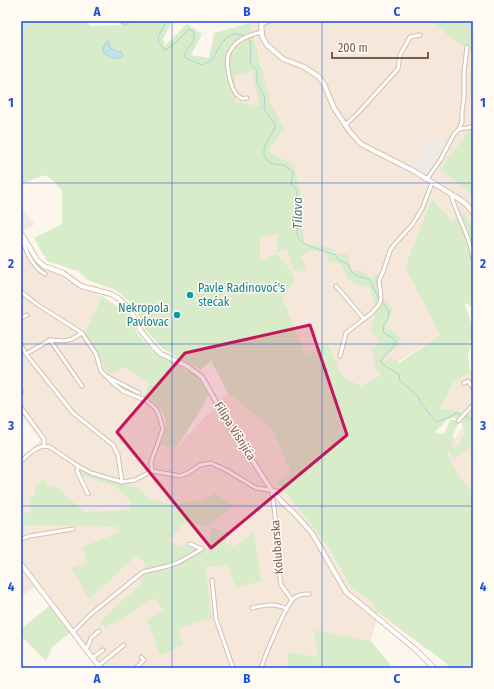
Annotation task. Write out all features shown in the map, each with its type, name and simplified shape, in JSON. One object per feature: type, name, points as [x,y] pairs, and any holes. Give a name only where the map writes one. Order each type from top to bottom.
[{"type":"main road","points":[[261,23],[265,42],[274,52],[283,59],[308,69],[322,81],[331,102],[345,126],[361,144],[414,171],[451,194],[466,204],[473,214]]},
{"type":"main road","name":"Filipa Višnjića","points":[[21,234],[37,260],[44,266],[63,273],[81,286],[111,294],[118,298],[130,309],[140,331],[161,354],[197,372],[205,381],[224,416],[272,491]]},
{"type":"main road","points":[[272,491],[312,533],[342,586],[351,597],[415,649],[434,668]]},
{"type":"main road","points":[[21,564],[99,667]]},
{"type":"street","points":[[261,23],[268,21]]},
{"type":"street","points":[[247,98],[240,98],[230,81],[228,69],[229,51],[246,37],[262,32]]},
{"type":"street","points":[[345,126],[358,114],[398,69],[400,55],[410,36],[420,35]]},
{"type":"street","points":[[427,180],[462,122],[464,72],[467,47]]},
{"type":"street","points":[[459,129],[473,127]]},
{"type":"street","points":[[340,356],[346,333],[373,312],[380,302],[380,278],[390,251],[412,225],[422,209],[432,183]]},
{"type":"street","points":[[451,194],[455,208],[469,239],[473,260]]},
{"type":"street","points":[[21,234],[28,256],[34,265],[45,274]]},
{"type":"street","points":[[336,286],[364,319]]},
{"type":"street","points":[[21,292],[38,305],[82,333],[96,354],[101,371],[123,391],[139,397],[152,405],[159,415],[162,429],[161,436],[151,462],[152,471],[135,480],[122,482],[91,473],[50,447],[44,445],[37,448],[21,462]]},
{"type":"street","points":[[21,318],[27,315]]},
{"type":"street","points":[[26,354],[50,340],[64,341],[72,339],[82,333]]},
{"type":"street","points":[[50,340],[82,386]]},
{"type":"street","points":[[21,345],[26,354],[74,413],[113,445],[118,455],[122,482]]},
{"type":"street","points":[[106,376],[139,392]]},
{"type":"street","points":[[464,383],[468,381],[473,388]]},
{"type":"street","points":[[458,421],[473,405]]},
{"type":"street","points":[[22,409],[44,438],[44,445]]},
{"type":"street","name":"Filipa Višnjića","points":[[152,471],[180,476],[188,473],[200,465],[211,463],[256,488],[277,491]]},
{"type":"street","points":[[78,466],[77,471],[88,494]]},
{"type":"street","name":"Kolubarska","points":[[272,491],[281,585],[292,600]]},
{"type":"street","points":[[21,539],[30,536],[73,529]]},
{"type":"street","points":[[73,632],[91,614],[143,572],[179,562],[202,549],[190,544]]},
{"type":"street","points":[[212,580],[216,619],[233,668]]},
{"type":"street","points":[[261,668],[292,600],[298,595],[309,594]]},
{"type":"street","points":[[252,608],[270,605],[282,606],[287,609]]},
{"type":"street","points":[[85,649],[91,638],[99,631]]},
{"type":"street","points":[[99,667],[124,645]]},
{"type":"street","points":[[92,658],[104,650]]},
{"type":"street","points":[[136,668],[144,660],[141,657]]},
{"type":"highlighted area","points":[[310,325],[347,435],[211,548],[117,432],[185,353]]},
{"type":"shaded area","points":[[249,21],[433,21],[446,34],[473,53],[473,124],[440,170],[473,194],[473,228],[464,214],[452,221],[433,199],[405,267],[440,335],[361,386],[342,376],[327,342],[306,355],[282,297],[296,281],[291,271],[277,253],[260,262],[261,185],[259,107],[235,100],[235,76],[263,69]]},
{"type":"shaded area","points":[[435,134],[446,145],[427,176],[410,166]]},
{"type":"shaded area","points":[[21,208],[35,224],[21,233]]},
{"type":"shaded area","points":[[21,235],[40,261],[69,282],[102,296],[85,332],[125,367],[149,384],[151,399],[158,405],[166,428],[160,445],[176,448],[228,393],[272,429],[291,474],[277,481],[328,548],[351,588],[370,600],[378,613],[371,641],[314,630],[318,658],[287,652],[288,668],[102,668],[35,586],[21,597],[21,458],[41,440],[21,415]]},
{"type":"shaded area","points":[[473,370],[473,493],[458,475],[447,452],[470,415],[440,409],[454,381]]},
{"type":"green space","points":[[21,21],[84,21],[91,26],[120,25],[120,21],[172,21],[163,39],[165,46],[187,24],[202,34],[191,55],[209,58],[214,33],[250,23],[271,104],[285,129],[267,151],[294,165],[302,200],[304,244],[332,248],[336,255],[343,253],[349,256],[351,272],[361,270],[371,278],[380,272],[381,297],[393,309],[385,329],[393,330],[400,338],[397,347],[384,358],[383,362],[391,358],[397,360],[398,364],[440,335],[405,267],[432,199],[452,221],[464,213],[473,228],[473,306],[464,303],[473,328],[473,339],[468,354],[470,372],[454,381],[440,409],[473,415],[473,439],[468,449],[453,458],[449,449],[447,452],[458,475],[473,493],[473,668],[449,668],[446,663],[378,613],[370,600],[351,588],[330,550],[277,481],[291,474],[272,429],[228,393],[211,361],[201,370],[163,349],[143,327],[133,304],[115,290],[88,280],[78,271],[47,261],[34,238],[62,224],[62,190],[45,175],[21,184]],"holes":[[[253,71],[259,106],[236,101],[235,76]],[[279,234],[277,253],[260,262],[260,237]],[[287,249],[293,269],[301,273],[306,266],[301,257],[309,250],[324,252],[329,261],[341,264],[350,281],[358,286],[369,286],[376,310],[371,330],[380,343],[371,349],[375,368],[380,375],[361,386],[342,376],[327,342],[306,355],[282,297],[296,281],[291,271],[277,253]],[[453,417],[461,422],[466,434],[461,438],[460,446],[451,447],[455,439],[452,437],[459,422],[451,419],[444,434],[435,432],[448,419]]]},
{"type":"green space","points":[[433,21],[473,21],[473,53],[446,34]]},
{"type":"green space","points":[[473,124],[473,194],[440,170]]},
{"type":"green space","points":[[102,296],[129,314],[138,335],[152,350],[198,377],[208,394],[205,403],[176,448],[160,445],[165,432],[166,422],[162,412],[156,404],[143,396],[149,384],[125,367],[109,374],[85,332]]},
{"type":"green space","points":[[80,471],[139,488],[148,498],[172,505],[202,500],[215,493],[233,506],[208,526],[185,523],[169,540],[179,547],[185,544],[206,549],[212,528],[228,532],[225,544],[235,546],[254,532],[261,581],[236,588],[228,566],[205,567],[212,618],[178,628],[183,645],[160,655],[147,620],[164,611],[155,598],[105,628],[100,621],[140,585],[146,563],[136,556],[89,599],[71,568],[87,562],[83,547],[120,532],[117,527],[21,525],[21,516],[32,510],[29,499],[36,493],[34,487],[44,478],[48,487],[56,486],[84,512],[129,510],[131,502],[116,487],[79,474]]},
{"type":"green space","points":[[51,605],[71,632],[52,647],[46,661],[21,636],[21,629]]},
{"type":"green space","points":[[314,630],[371,641],[393,668],[288,668],[287,652],[318,657]]},
{"type":"water","points":[[107,41],[109,42],[110,48],[119,52],[121,51],[123,56],[113,58],[103,52],[103,48]]},
{"type":"waterway","name":"Tilava","points":[[121,21],[125,25],[132,21]]},
{"type":"waterway","name":"Tilava","points":[[167,21],[159,35],[158,41],[164,50],[171,47],[189,29],[194,32],[194,40],[185,53],[185,58],[202,65],[211,60],[228,37],[237,34],[244,36]]},
{"type":"waterway","name":"Tilava","points":[[247,38],[250,41],[251,48],[250,62],[257,71],[257,83],[265,97],[264,109],[276,126],[264,149],[265,157],[268,161],[278,165],[284,165],[293,172],[291,184],[297,192],[296,209],[299,218],[297,236],[301,241],[309,246],[336,255],[338,260],[348,264],[354,274],[369,279],[379,299]]},
{"type":"waterway","name":"Tilava","points":[[381,301],[389,313],[389,316],[383,326],[384,333],[393,338],[396,342],[381,362],[399,374],[400,381],[418,396],[421,403],[436,422],[456,413],[461,415]]},
{"type":"waterway","name":"Tilava","points":[[464,416],[473,420]]},
{"type":"place","name":"Pavle Radinovoć's stećak","points":[[190,295]]},
{"type":"place","name":"Nekropola Pavlovac","points":[[177,315]]}]
